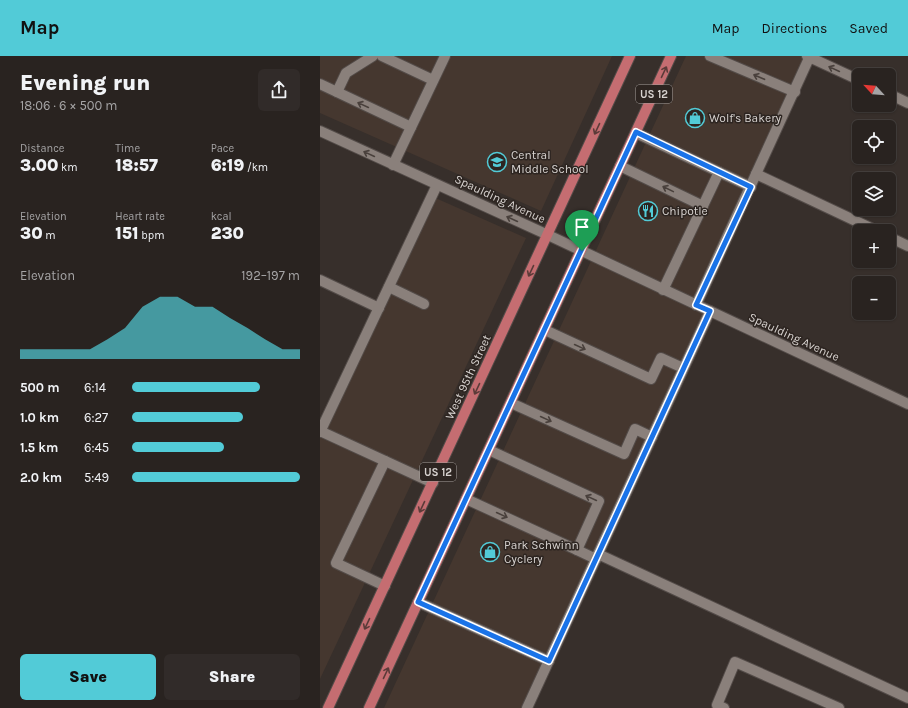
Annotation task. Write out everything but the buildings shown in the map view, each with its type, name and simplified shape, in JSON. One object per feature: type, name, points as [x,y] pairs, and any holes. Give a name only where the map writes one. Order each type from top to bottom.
[{"type":"main road","name":"West 95th Street","points":[[328,708],[548,236],[630,56]]},
{"type":"main road","name":"US 12","points":[[369,708],[671,56]]},
{"type":"street","points":[[337,92],[346,73],[373,56]]},
{"type":"street","points":[[382,56],[433,80]]},
{"type":"street","points":[[393,165],[445,56]]},
{"type":"street","points":[[710,56],[794,92]]},
{"type":"street","points":[[696,305],[751,187],[809,56],[852,77]]},
{"type":"street","points":[[320,84],[411,127]]},
{"type":"street","points":[[896,97],[908,102]]},
{"type":"street","name":"Spaulding Avenue","points":[[320,131],[582,251],[908,404]]},
{"type":"street","points":[[636,132],[751,187]]},
{"type":"street","points":[[620,166],[703,206]]},
{"type":"street","points":[[663,290],[719,172]]},
{"type":"street","points":[[756,174],[862,224]]},
{"type":"street","points":[[433,483],[320,431],[437,185]]},
{"type":"street","points":[[896,240],[908,246]]},
{"type":"street","points":[[320,280],[379,308]]},
{"type":"street","points":[[388,287],[424,304]]},
{"type":"street","points":[[527,708],[710,311]]},
{"type":"street","points":[[545,330],[651,380],[661,358],[683,368]]},
{"type":"street","points":[[511,402],[624,454],[635,429],[652,437]]},
{"type":"street","points":[[489,450],[599,501],[577,550]]},
{"type":"street","points":[[385,461],[336,563],[385,586]]},
{"type":"street","points":[[466,499],[577,550],[597,556],[908,698]]},
{"type":"street","points":[[418,602],[549,661]]},
{"type":"street","points":[[724,708],[717,705],[735,662],[839,708]]},
{"type":"shaded area","name":"Central Middle School","points":[[320,56],[612,56],[541,211],[320,113]]},
{"type":"shaded area","points":[[686,56],[810,56],[696,305],[710,311],[527,708],[384,708]]},
{"type":"shaded area","points":[[431,196],[526,238],[320,679],[320,432]]},
{"type":"place","name":"Wolf's Bakery","points":[[695,118]]},
{"type":"place","name":"Central Middle School","points":[[497,162]]},
{"type":"place","name":"Chipotle","points":[[648,211]]},
{"type":"place","name":"Park Schwinn Cyclery","points":[[490,552]]},
{"type":"route","points":[[636,132],[751,187],[696,305],[710,311],[549,661],[418,602],[582,251],[636,132]]}]
